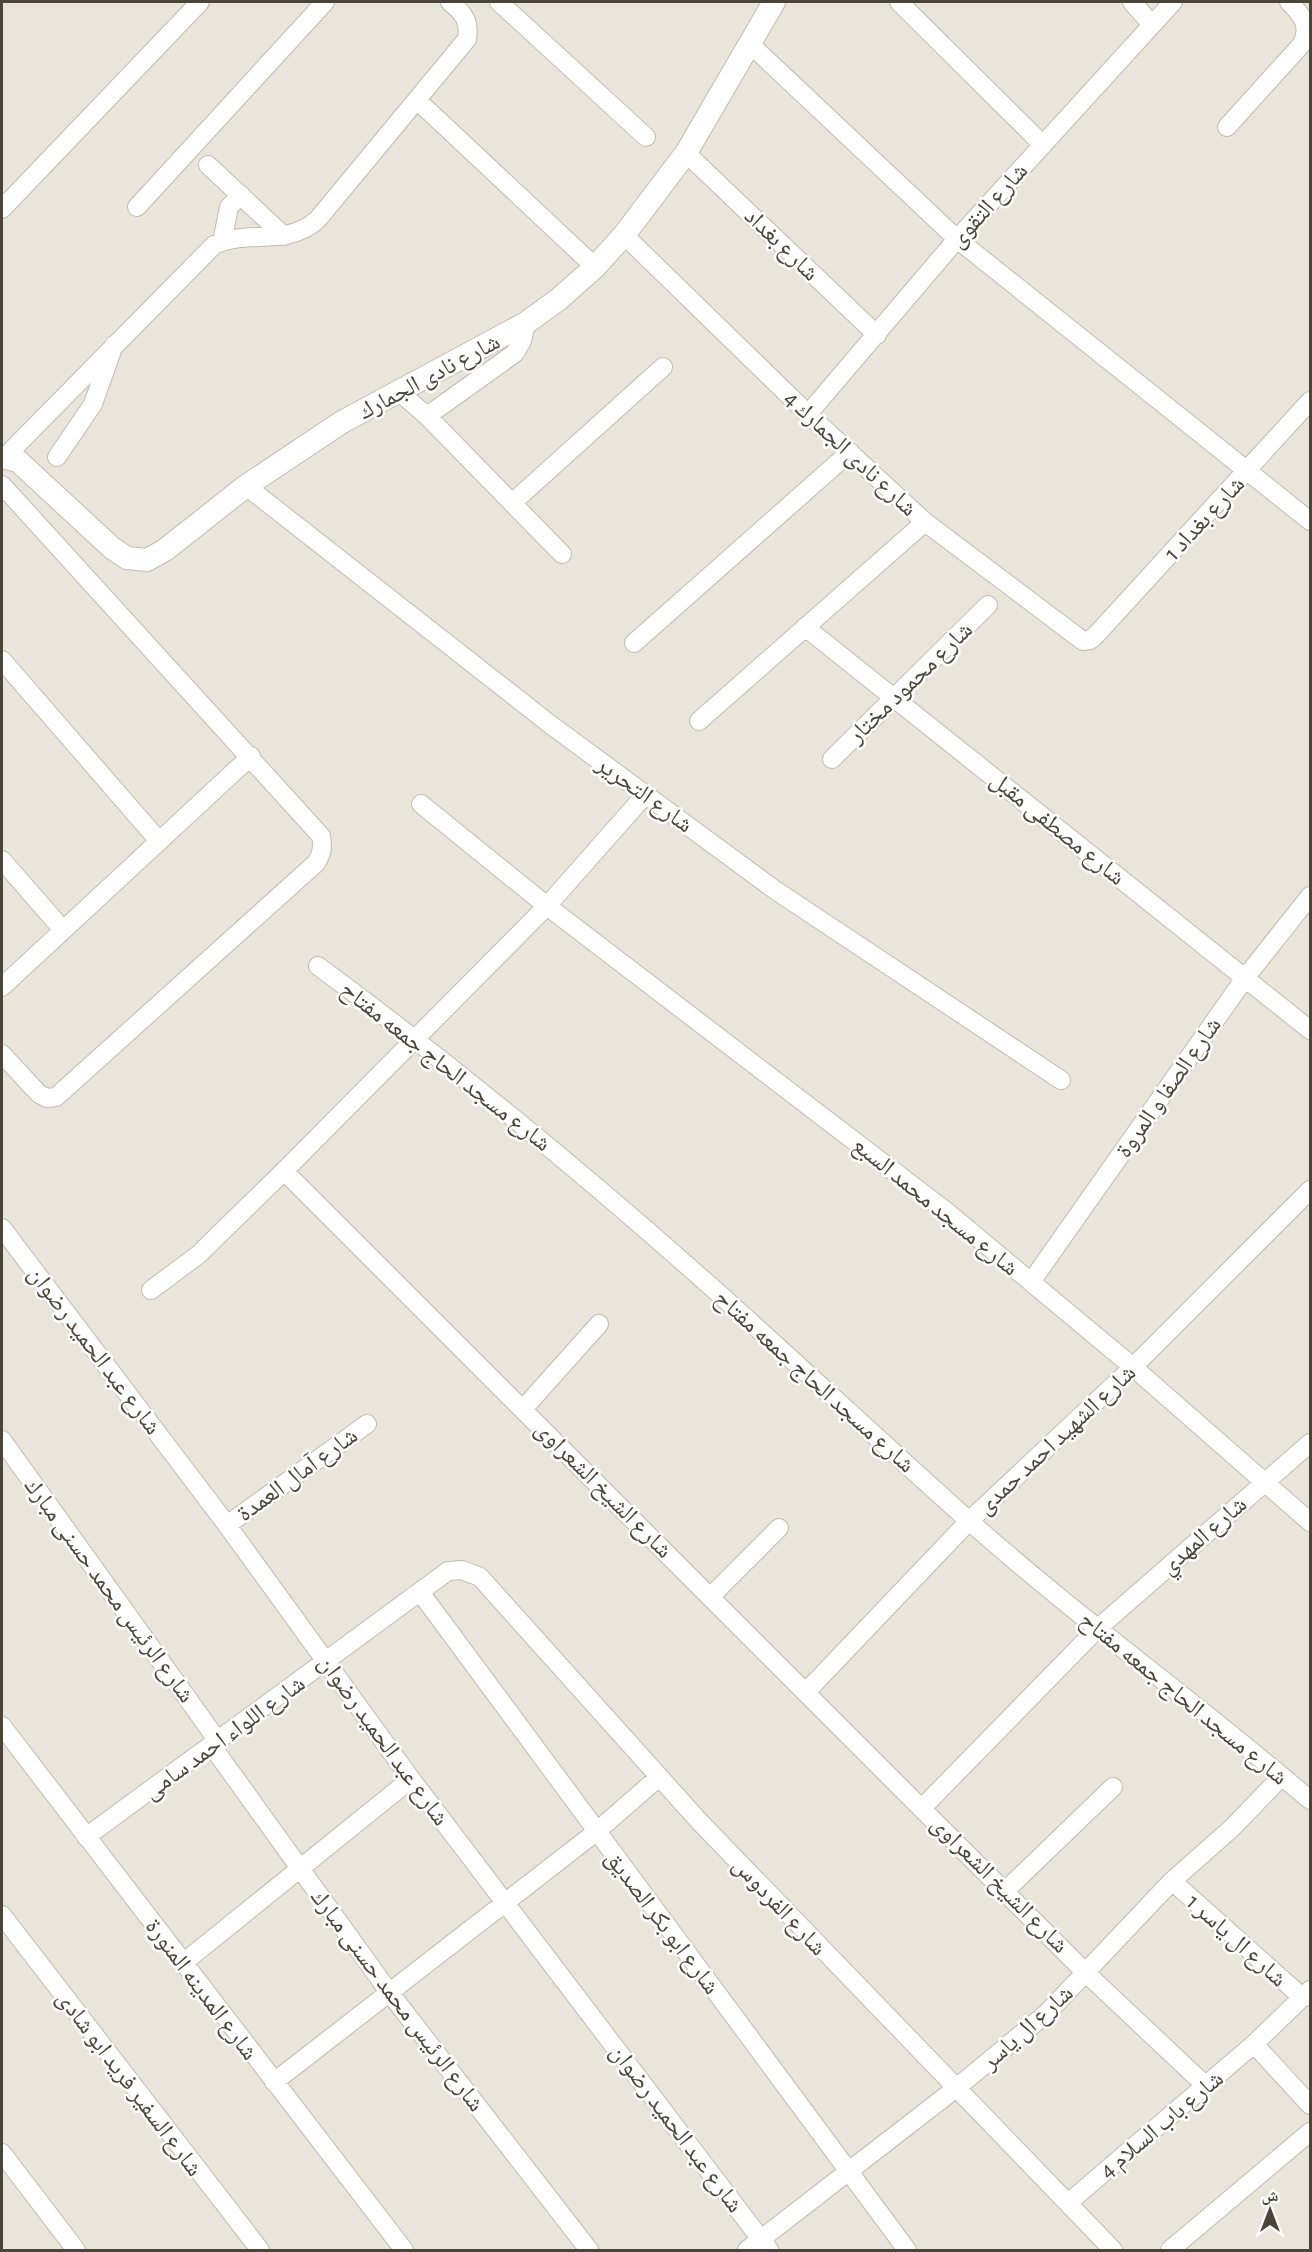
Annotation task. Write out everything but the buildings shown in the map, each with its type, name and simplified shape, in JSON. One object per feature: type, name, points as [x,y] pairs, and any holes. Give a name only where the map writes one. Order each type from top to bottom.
[{"type":"street","points":[[2,209],[200,2]]},
{"type":"street","points":[[137,207],[326,2]]},
{"type":"street","points":[[3,457],[207,250],[222,242],[284,236],[309,228],[318,219],[467,39],[468,23],[465,15],[453,2]]},
{"type":"street","points":[[499,2],[646,137]]},
{"type":"street","name":"شارع نادى الجمارك","points":[[3,457],[18,461],[112,548],[127,558],[147,560],[165,550],[246,486],[342,422],[526,323],[595,267],[624,235],[686,153],[774,2]]},
{"type":"street","points":[[899,2],[1042,144]]},
{"type":"street","points":[[1132,2],[1152,25]]},
{"type":"street","name":"شارع التقوى","points":[[808,414],[878,335],[957,239],[1173,2]]},
{"type":"street","points":[[1227,127],[1302,44],[1306,34],[1306,23],[1289,2]]},
{"type":"street","points":[[750,44],[957,239],[1246,472],[1311,521]]},
{"type":"street","points":[[418,101],[595,267]]},
{"type":"street","name":"شارع بغداد","points":[[686,153],[878,335]]},
{"type":"street","points":[[208,165],[284,236]]},
{"type":"street","points":[[222,242],[229,207],[241,195]]},
{"type":"street","name":"شارع نادى الجمارك 4","points":[[624,235],[808,414],[925,522],[1076,638],[1090,640],[1096,635]]},
{"type":"street","points":[[427,416],[510,358],[522,341],[526,323]]},
{"type":"street","points":[[57,457],[93,404],[106,374],[115,343]]},
{"type":"street","points":[[512,503],[663,367]]},
{"type":"street","points":[[398,391],[427,416],[562,554]]},
{"type":"street","name":"شارع بغداد 1","points":[[1096,635],[1311,401]]},
{"type":"street","points":[[634,643],[850,452]]},
{"type":"street","points":[[2,485],[251,756],[321,836],[322,855],[316,863],[56,1097],[47,1098],[39,1094],[2,1053]]},
{"type":"street","name":"شارع التحرير","points":[[246,486],[551,726],[775,890],[1061,1080]]},
{"type":"street","points":[[699,721],[925,522]]},
{"type":"street","name":"شارع محمود مختار","points":[[831,759],[988,605]]},
{"type":"street","name":"شارع مصطفى مقبل","points":[[805,627],[1311,1030]]},
{"type":"street","points":[[2,660],[159,841]]},
{"type":"street","points":[[2,987],[251,756]]},
{"type":"street","points":[[151,1290],[198,1255],[284,1171],[547,906],[645,795]]},
{"type":"street","name":"شارع مسجد محمد السبع","points":[[421,804],[547,906],[947,1212],[1133,1367],[1311,1522]]},
{"type":"street","points":[[2,860],[63,930]]},
{"type":"street","name":"شارع الصفا و المروة","points":[[1031,1282],[1245,978],[1311,896]]},
{"type":"street","name":"شارع مسجد الحاج جمعه مفتاح","points":[[318,966],[415,1038],[526,1128],[699,1276],[969,1521],[1097,1629],[1310,1798]]},
{"type":"street","name":"شارع الشيخ الشعراوى","points":[[284,1171],[524,1408],[1086,1972],[1206,2086]]},
{"type":"street","name":"شارع الشهيد احمد حمدى","points":[[806,1692],[969,1521],[1133,1367],[1311,1190]]},
{"type":"street","name":"شارع عبد الحميد رضوان","points":[[2,1228],[226,1525],[411,1779],[602,2028],[759,2247]]},
{"type":"street","points":[[524,1408],[599,1324]]},
{"type":"street","name":"شارع آمال العمدة","points":[[226,1525],[367,1424]]},
{"type":"street","name":"شارع الرئيس محمد حسنى مبارك","points":[[2,1440],[301,1870],[389,1992],[589,2250]]},
{"type":"street","name":"شارع المهدي","points":[[1097,1629],[1311,1443]]},
{"type":"street","points":[[711,1596],[779,1528]]},
{"type":"street","name":"شارع الفردوس","points":[[448,1571],[462,1570],[480,1577],[659,1777],[955,2089],[1113,2250]]},
{"type":"street","name":"شارع اللواء احمد سامى","points":[[86,1837],[448,1571]]},
{"type":"street","name":"شارع ابو بكر الصديق","points":[[420,1592],[907,2250]]},
{"type":"street","name":"شارع الشيخ الشعراوى","points":[[923,1807],[1097,1629]]},
{"type":"street","name":"شارع المدينه المنورة","points":[[2,1726],[404,2250]]},
{"type":"street","name":"شارع ال ياسر","points":[[759,2247],[848,2170],[955,2089],[1047,2013],[1172,1881],[1232,1828],[1282,1776]]},
{"type":"street","points":[[274,2082],[596,1832],[659,1777]]},
{"type":"street","points":[[183,1963],[411,1779]]},
{"type":"street","points":[[1006,1890],[1113,1787]]},
{"type":"street","name":"شارع ال ياسر 1","points":[[1172,1881],[1307,1994]]},
{"type":"street","name":"شارع السفير فريد ابو شادى","points":[[2,1915],[260,2250]]},
{"type":"street","name":"شارع باب السلام 4","points":[[1068,2203],[1206,2086],[1307,1994]]},
{"type":"street","points":[[1254,2044],[1311,2105]]},
{"type":"street","points":[[1170,2250],[1311,2132]]},
{"type":"street","points":[[2,2153],[76,2250]]},
{"type":"shaded area","points":[[2,2],[1310,2],[1310,2250],[2,2250]]}]
